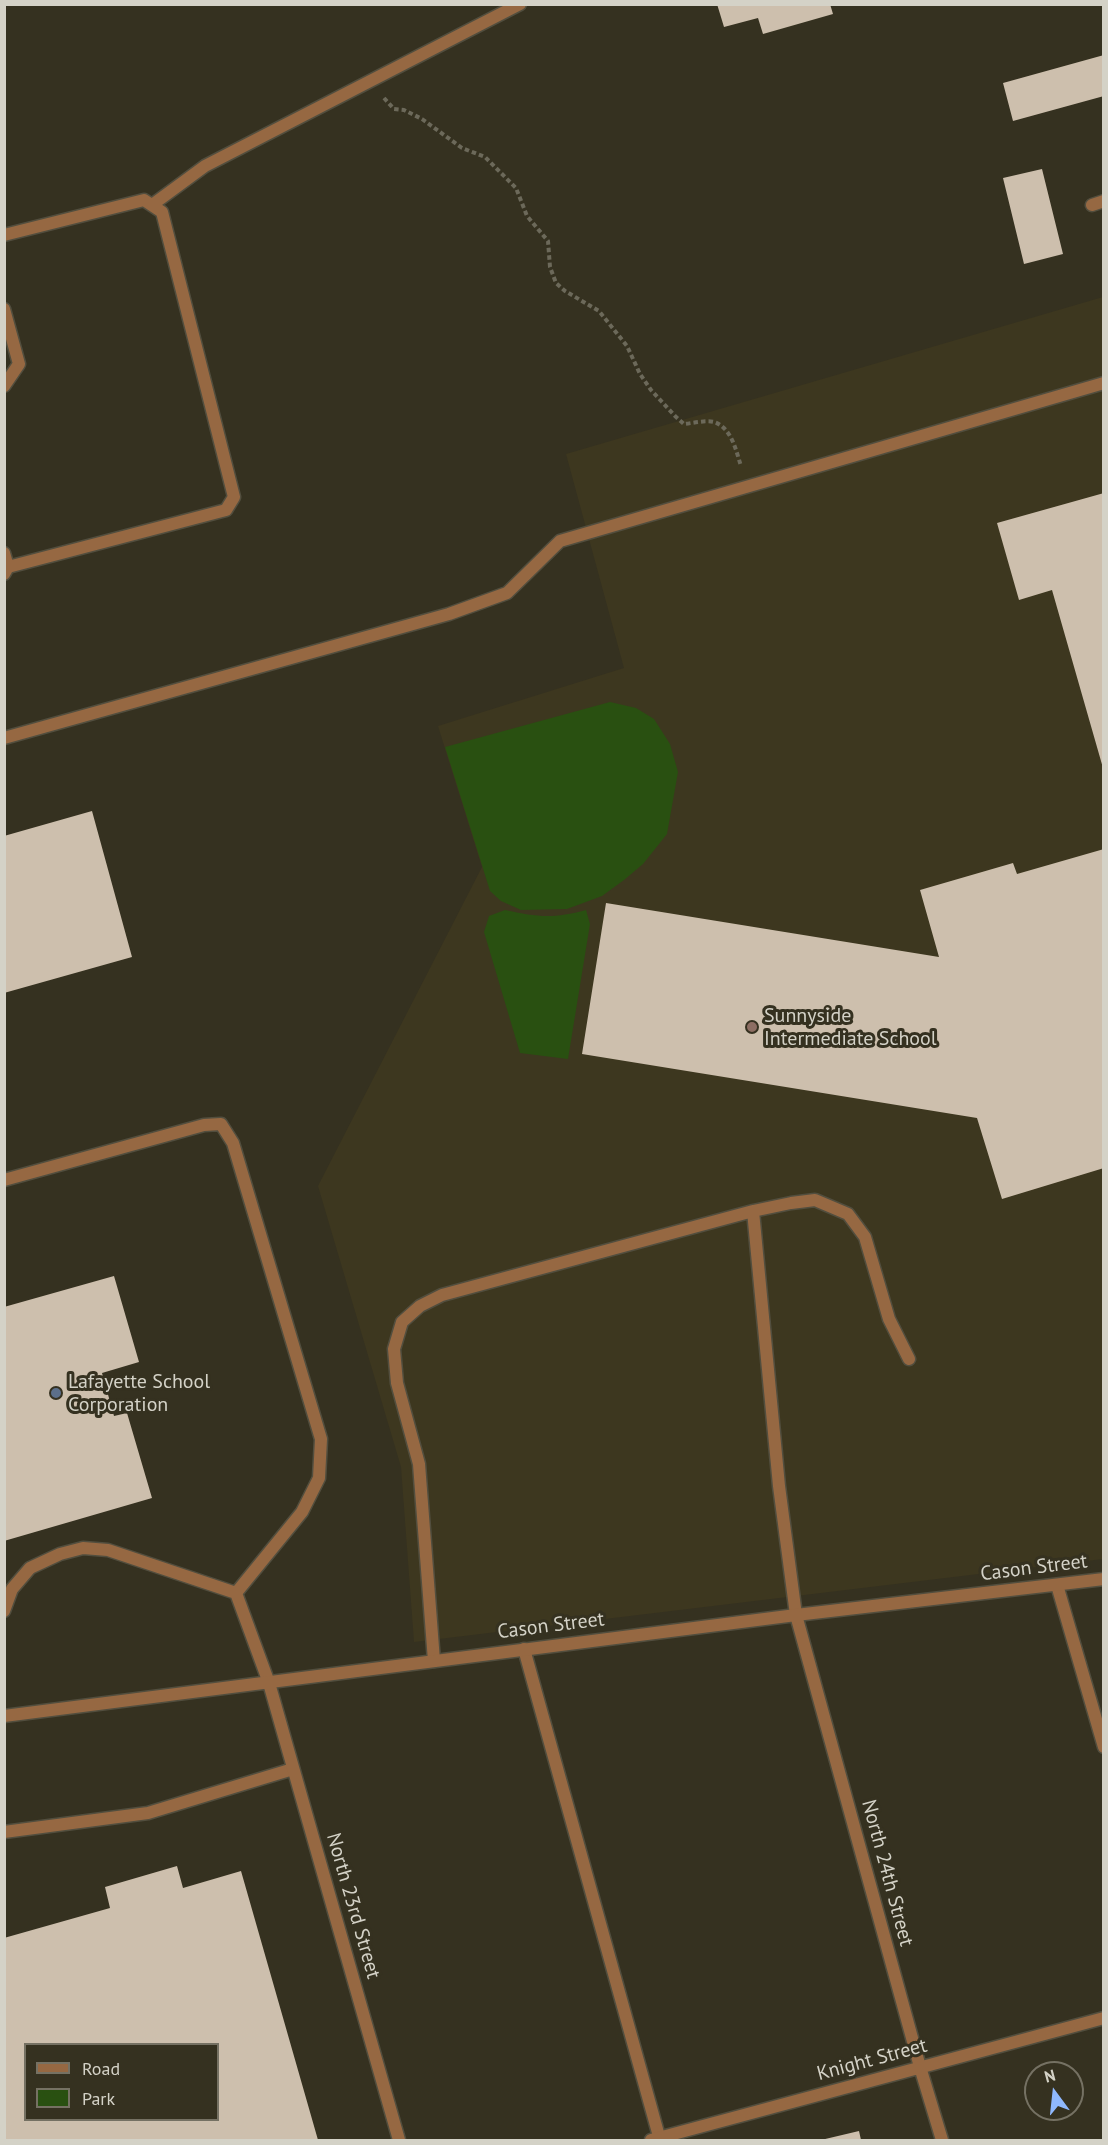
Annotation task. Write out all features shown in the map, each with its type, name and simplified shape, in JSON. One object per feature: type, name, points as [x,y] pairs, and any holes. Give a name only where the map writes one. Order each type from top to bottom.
[{"type":"street","points":[[152,205],[205,166],[520,4]]},
{"type":"street","points":[[4,235],[144,200],[162,212],[234,497],[226,510],[6,570],[4,553]]},
{"type":"street","points":[[4,309],[19,364],[4,386]]},
{"type":"street","points":[[4,738],[449,614],[507,593],[560,541],[1104,383]]},
{"type":"street","points":[[4,1180],[204,1125],[220,1124],[233,1143],[321,1438],[319,1478],[302,1512],[236,1593],[108,1550],[83,1548],[60,1554],[30,1568],[12,1589],[4,1611]]},
{"type":"street","points":[[434,1661],[418,1464],[396,1383],[393,1350],[402,1322],[420,1306],[442,1295],[753,1211],[815,1200],[848,1214],[865,1237],[889,1319],[909,1359]]},
{"type":"street","name":"North 24th Street","points":[[753,1211],[779,1486],[796,1615],[942,2140]]},
{"type":"street","name":"Cason Street","points":[[4,1716],[796,1615],[1104,1579]]},
{"type":"street","points":[[1057,1585],[1104,1747]]},
{"type":"street","name":"North 23rd Street","points":[[236,1593],[269,1683],[399,2140]]},
{"type":"street","points":[[524,1649],[657,2140]]},
{"type":"street","points":[[4,1832],[148,1813],[293,1769]]},
{"type":"street","name":"Knight Street","points":[[657,2140],[1104,2018]]},
{"type":"path","points":[[368,82],[394,109],[404,110],[422,119],[462,148],[485,157],[516,188],[527,216],[548,241],[550,267],[556,283],[599,311],[627,346],[640,374],[651,390],[684,424],[712,421],[721,426],[732,438],[747,486]]},
{"type":"shaded area","name":"Sunnyside Intermediate School","points":[[1103,297],[1103,1559],[414,1642],[401,1467],[318,1186],[482,867],[438,726],[624,668],[566,454]]},
{"type":"green space","points":[[610,702],[636,708],[654,719],[670,744],[678,772],[667,834],[643,864],[602,896],[567,909],[521,910],[501,901],[490,891],[445,747]]},
{"type":"green space","points":[[505,910],[545,916],[586,910],[590,924],[568,1059],[520,1053],[484,932],[489,916]]},
{"type":"building","points":[[717,4],[830,4],[833,14],[763,34],[758,18],[724,27]]},
{"type":"building","points":[[1104,55],[1104,96],[1013,121],[1003,83]]},
{"type":"building","points":[[1042,169],[1063,254],[1024,264],[1003,178]]},
{"type":"building","points":[[1104,493],[1103,768],[1052,590],[1019,600],[997,523]]},
{"type":"building","points":[[92,811],[132,957],[4,993],[4,836]]},
{"type":"building","points":[[1104,849],[1104,1168],[1002,1199],[977,1118],[582,1054],[606,903],[939,957],[920,890],[1013,863],[1017,874]]},
{"type":"building","name":"Lafayette School Corporation","points":[[114,1276],[139,1362],[102,1373],[114,1416],[127,1413],[152,1498],[4,1541],[4,1307]]},
{"type":"building","points":[[177,1866],[183,1888],[241,1871],[318,2140],[4,2140],[4,1938],[110,1908],[105,1887]]},
{"type":"building","points":[[859,2131],[861,2140],[821,2140]]},
{"type":"place","name":"Sunnyside Intermediate School","points":[[752,1027]]},
{"type":"place","name":"Lafayette School Corporation","points":[[56,1393]]}]
